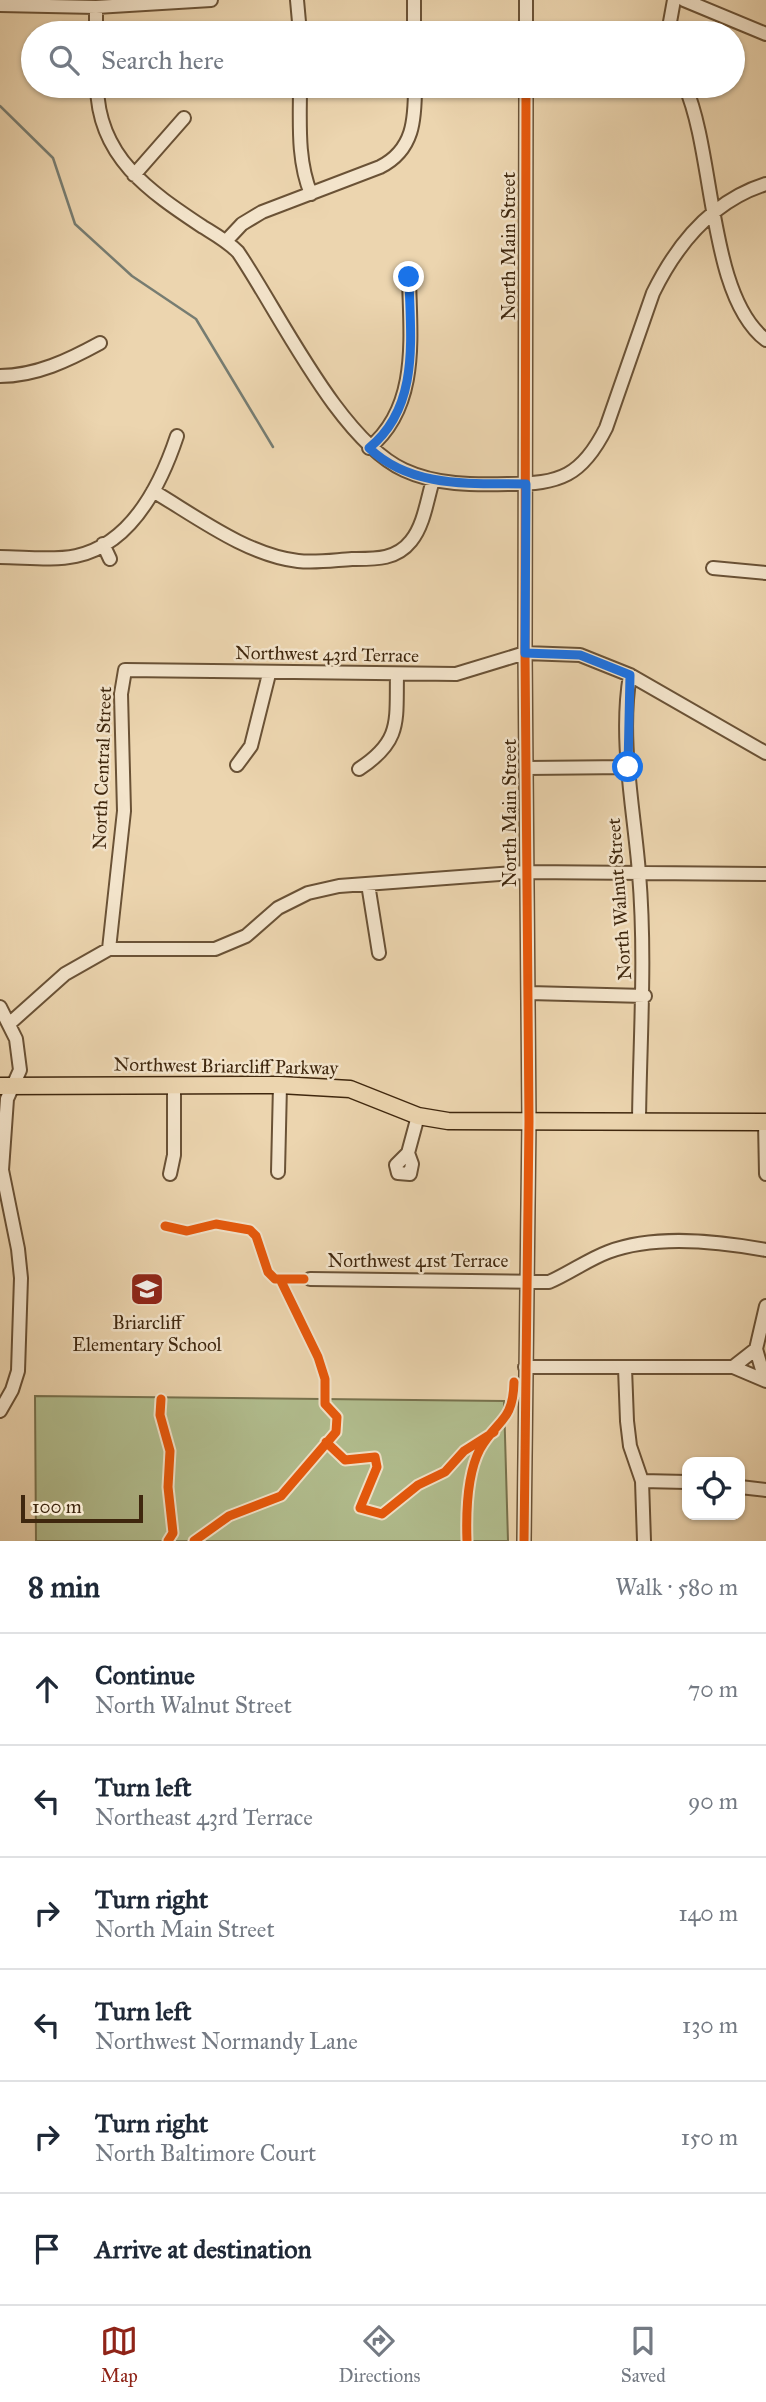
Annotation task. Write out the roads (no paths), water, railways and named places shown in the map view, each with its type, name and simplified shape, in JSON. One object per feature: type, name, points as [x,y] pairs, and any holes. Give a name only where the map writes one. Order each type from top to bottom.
[{"type":"main road","name":"Northwest Briarcliff Parkway","points":[[6,1086],[280,1085],[350,1089],[418,1116],[448,1121],[765,1122]]},
{"type":"street","points":[[0,5],[96,7],[211,0]]},
{"type":"street","points":[[297,0],[299,21]]},
{"type":"street","points":[[414,0],[414,21]]},
{"type":"street","points":[[526,0],[526,21]]},
{"type":"street","points":[[670,21],[674,0]]},
{"type":"street","points":[[684,0],[735,21]]},
{"type":"street","points":[[96,7],[96,21]]},
{"type":"street","points":[[745,25],[766,34]]},
{"type":"street","points":[[98,98],[99,113],[114,152],[134,175],[163,199],[227,240],[262,287],[347,425],[369,448],[393,465],[433,480],[467,485],[526,484],[562,478],[582,465],[596,448],[653,293],[676,254],[717,203],[766,184]]},
{"type":"street","points":[[300,98],[304,177],[310,194]]},
{"type":"street","points":[[227,240],[251,217],[380,167],[396,157],[407,143],[414,126],[415,98]]},
{"type":"street","name":"North Main Street","points":[[524,1541],[525,1280],[529,1121],[525,653],[526,98]]},
{"type":"street","points":[[689,98],[702,136],[717,203],[718,225],[730,288],[753,329],[766,340]]},
{"type":"street","points":[[134,175],[184,118]]},
{"type":"street","points":[[704,219],[718,225]]},
{"type":"street","points":[[369,448],[387,430],[404,400],[408,377],[409,277]]},
{"type":"street","points":[[0,376],[20,375],[68,361],[100,343]]},
{"type":"street","points":[[0,557],[75,556],[103,544],[133,520],[153,491],[177,436]]},
{"type":"street","points":[[153,491],[255,548],[300,561],[389,557],[409,544],[419,528],[433,480]]},
{"type":"street","points":[[103,544],[110,559]]},
{"type":"street","points":[[251,563],[255,548]]},
{"type":"street","points":[[713,568],[766,573]]},
{"type":"street","points":[[525,653],[580,655],[630,675],[766,752]]},
{"type":"street","name":"Northwest 43rd Terrace","points":[[125,670],[269,674],[468,673],[525,653]]},
{"type":"street","name":"North Central Street","points":[[109,949],[124,811],[121,694],[125,670]]},
{"type":"street","points":[[237,765],[251,747],[269,674]]},
{"type":"street","points":[[359,769],[387,747],[394,733],[397,675]]},
{"type":"street","name":"North Walnut Street","points":[[630,675],[628,767],[639,875],[645,996],[639,1120]]},
{"type":"street","points":[[527,768],[628,767]]},
{"type":"street","points":[[9,1024],[65,974],[109,949],[215,949],[246,936],[278,908],[308,893],[368,884],[526,872],[766,874]]},
{"type":"street","points":[[368,884],[379,953]]},
{"type":"street","points":[[529,993],[645,996]]},
{"type":"street","points":[[0,1007],[16,1040],[20,1070],[6,1086],[2,1170],[20,1263],[18,1371],[0,1411]]},
{"type":"street","points":[[170,1174],[174,1155],[174,1085]]},
{"type":"street","points":[[278,1172],[280,1085]]},
{"type":"street","points":[[408,1153],[418,1116]]},
{"type":"street","points":[[765,1122],[766,1174]]},
{"type":"street","name":"Northwest 41st Terrace","points":[[310,1279],[549,1282],[574,1272],[593,1258],[632,1246],[707,1242],[766,1250]]},
{"type":"street","points":[[766,1306],[756,1349],[766,1380]]},
{"type":"street","points":[[733,1367],[756,1349]]},
{"type":"street","points":[[525,1367],[733,1367],[766,1380]]},
{"type":"street","points":[[625,1368],[630,1446],[642,1481],[644,1541]]},
{"type":"street","points":[[642,1481],[682,1482]]},
{"type":"street","points":[[745,1488],[766,1490]]},
{"type":"waterway","points":[[0,106],[53,158],[75,224],[132,276],[196,319],[273,447]]},
{"type":"place","name":"Briarcliff Elementary School","points":[[147,1289]]}]
